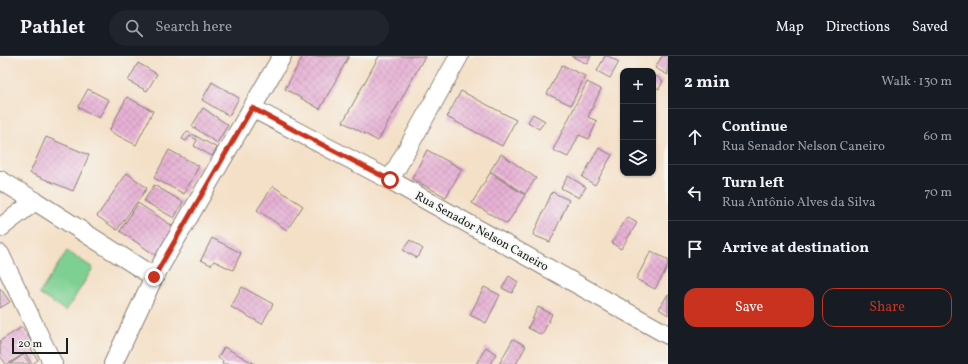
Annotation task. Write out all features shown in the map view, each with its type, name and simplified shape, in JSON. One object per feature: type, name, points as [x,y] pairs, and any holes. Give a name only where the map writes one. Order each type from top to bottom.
[{"type":"street","points":[[113,364],[154,277],[282,56]]},
{"type":"street","points":[[390,180],[459,56]]},
{"type":"street","name":"Rua Senador Nelson Caneiro","points":[[252,108],[390,180],[668,335]]},
{"type":"street","points":[[0,180],[154,277]]},
{"type":"street","points":[[0,228],[35,201]]},
{"type":"street","points":[[0,254],[53,364]]},
{"type":"green space","points":[[67,251],[93,268],[66,311],[39,294]]},
{"type":"building","points":[[303,56],[349,56],[320,109],[285,89]]},
{"type":"building","points":[[379,56],[425,56],[378,141],[343,122]]},
{"type":"building","points":[[571,56],[591,56],[587,64]]},
{"type":"building","points":[[605,56],[619,62],[610,78],[597,71]]},
{"type":"building","points":[[662,56],[668,56],[668,75],[655,68]]},
{"type":"building","points":[[138,63],[157,74],[147,91],[128,81]]},
{"type":"building","points":[[562,65],[585,76],[571,105],[547,94]]},
{"type":"building","points":[[656,76],[663,81],[659,89],[656,87]]},
{"type":"building","points":[[212,82],[239,98],[229,116],[202,100]]},
{"type":"building","points":[[587,82],[601,89],[588,117],[597,121],[589,139],[579,135],[568,157],[553,150]]},
{"type":"building","points":[[88,89],[109,100],[99,118],[78,107]]},
{"type":"building","points":[[461,91],[516,120],[502,146],[447,117]]},
{"type":"building","points":[[127,97],[153,111],[136,145],[109,131]]},
{"type":"building","points":[[203,108],[228,125],[217,143],[192,126]]},
{"type":"building","points":[[533,114],[545,121],[539,129],[528,122]]},
{"type":"building","points":[[187,131],[217,148],[212,156],[194,146],[197,140],[190,136],[186,141],[182,139]]},
{"type":"building","points":[[46,137],[89,155],[73,191],[30,173]]},
{"type":"building","points":[[599,148],[612,155],[595,185],[582,177]]},
{"type":"building","points":[[169,150],[199,166],[184,194],[154,178]]},
{"type":"building","points":[[427,150],[462,169],[446,197],[412,179]]},
{"type":"building","points":[[501,154],[536,178],[525,194],[490,171]]},
{"type":"building","points":[[127,173],[147,188],[117,230],[97,216]]},
{"type":"building","points":[[490,173],[525,195],[507,224],[472,203]]},
{"type":"building","points":[[568,176],[586,187],[579,198],[561,188]]},
{"type":"building","points":[[154,185],[183,202],[174,218],[144,201]]},
{"type":"building","points":[[273,186],[303,206],[287,230],[257,210]]},
{"type":"building","points":[[552,192],[569,200],[550,242],[533,235]]},
{"type":"building","points":[[138,203],[177,229],[158,257],[120,231]]},
{"type":"building","points":[[627,217],[637,223],[621,249],[612,243]]},
{"type":"building","points":[[212,238],[241,253],[233,270],[214,261],[211,265],[201,260]]},
{"type":"building","points":[[410,240],[423,249],[417,258],[403,250]]},
{"type":"building","points":[[651,251],[668,260],[668,266],[655,289],[636,279]]},
{"type":"building","points":[[509,276],[518,282],[512,293],[502,288]]},
{"type":"building","points":[[242,287],[273,304],[262,324],[231,307]]},
{"type":"building","points":[[484,287],[500,295],[486,323],[470,315]]},
{"type":"building","points":[[0,288],[10,302],[0,308]]},
{"type":"building","points":[[668,294],[668,315],[659,309]]},
{"type":"building","points":[[538,307],[552,314],[542,335],[528,328]]},
{"type":"building","points":[[22,327],[35,347],[31,349],[38,360],[32,364],[25,353],[6,364],[0,356],[0,341]]},
{"type":"building","points":[[513,339],[526,346],[516,364],[499,364]]},
{"type":"building","points":[[224,347],[255,364],[222,364],[223,361],[218,358]]},
{"type":"building","points":[[486,347],[496,354],[490,364],[476,364]]},
{"type":"building","points":[[23,355],[30,364],[10,364]]},
{"type":"route","points":[[154,277],[252,108],[390,180]]}]
